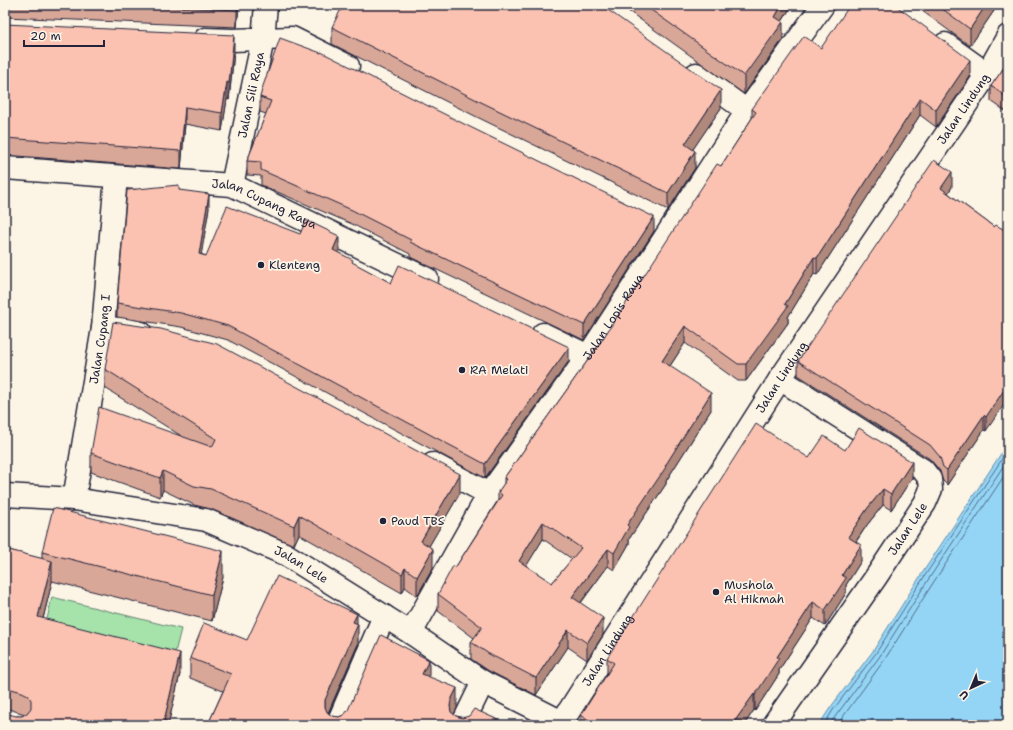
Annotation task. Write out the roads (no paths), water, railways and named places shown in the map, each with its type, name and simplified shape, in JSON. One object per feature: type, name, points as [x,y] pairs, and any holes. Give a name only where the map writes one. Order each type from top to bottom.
[{"type":"street","name":"Jalan Sili Raya","points":[[232,185],[263,39],[266,5]]},
{"type":"street","name":"Jalan Lopis Raya","points":[[410,633],[489,494],[588,356],[665,223],[823,5]]},
{"type":"street","points":[[931,33],[987,74]]},
{"type":"street","name":"Jalan Lindung","points":[[562,723],[780,379],[987,74],[1008,36]]},
{"type":"street","points":[[185,38],[232,40],[292,38],[368,77]]},
{"type":"street","points":[[683,65],[748,110]]},
{"type":"street","name":"Jalan Cupang Raya","points":[[5,168],[232,185],[446,288]]},
{"type":"street","name":"Jalan Cupang I","points":[[74,499],[103,328],[116,177]]},
{"type":"street","points":[[524,326],[588,356]]},
{"type":"street","points":[[103,328],[124,329],[162,336]]},
{"type":"street","name":"Jalan Lele","points":[[773,725],[876,577],[925,503],[931,489],[930,479],[923,470],[780,379]]},
{"type":"street","points":[[419,456],[489,494]]},
{"type":"street","name":"Jalan Lele","points":[[5,495],[74,499],[206,520],[285,554],[384,616],[483,682],[562,723]]},
{"type":"street","points":[[337,725],[384,616]]},
{"type":"street","points":[[462,725],[483,682]]},
{"type":"water","points":[[1008,443],[1008,719],[1005,725],[819,725],[873,651]]},
{"type":"place","name":"Klenteng","points":[[261,265]]},
{"type":"place","name":"RA Melati","points":[[462,370]]},
{"type":"place","name":"Paud TBS","points":[[383,521]]},
{"type":"place","name":"Mushola Al Hikmah","points":[[716,592]]}]
